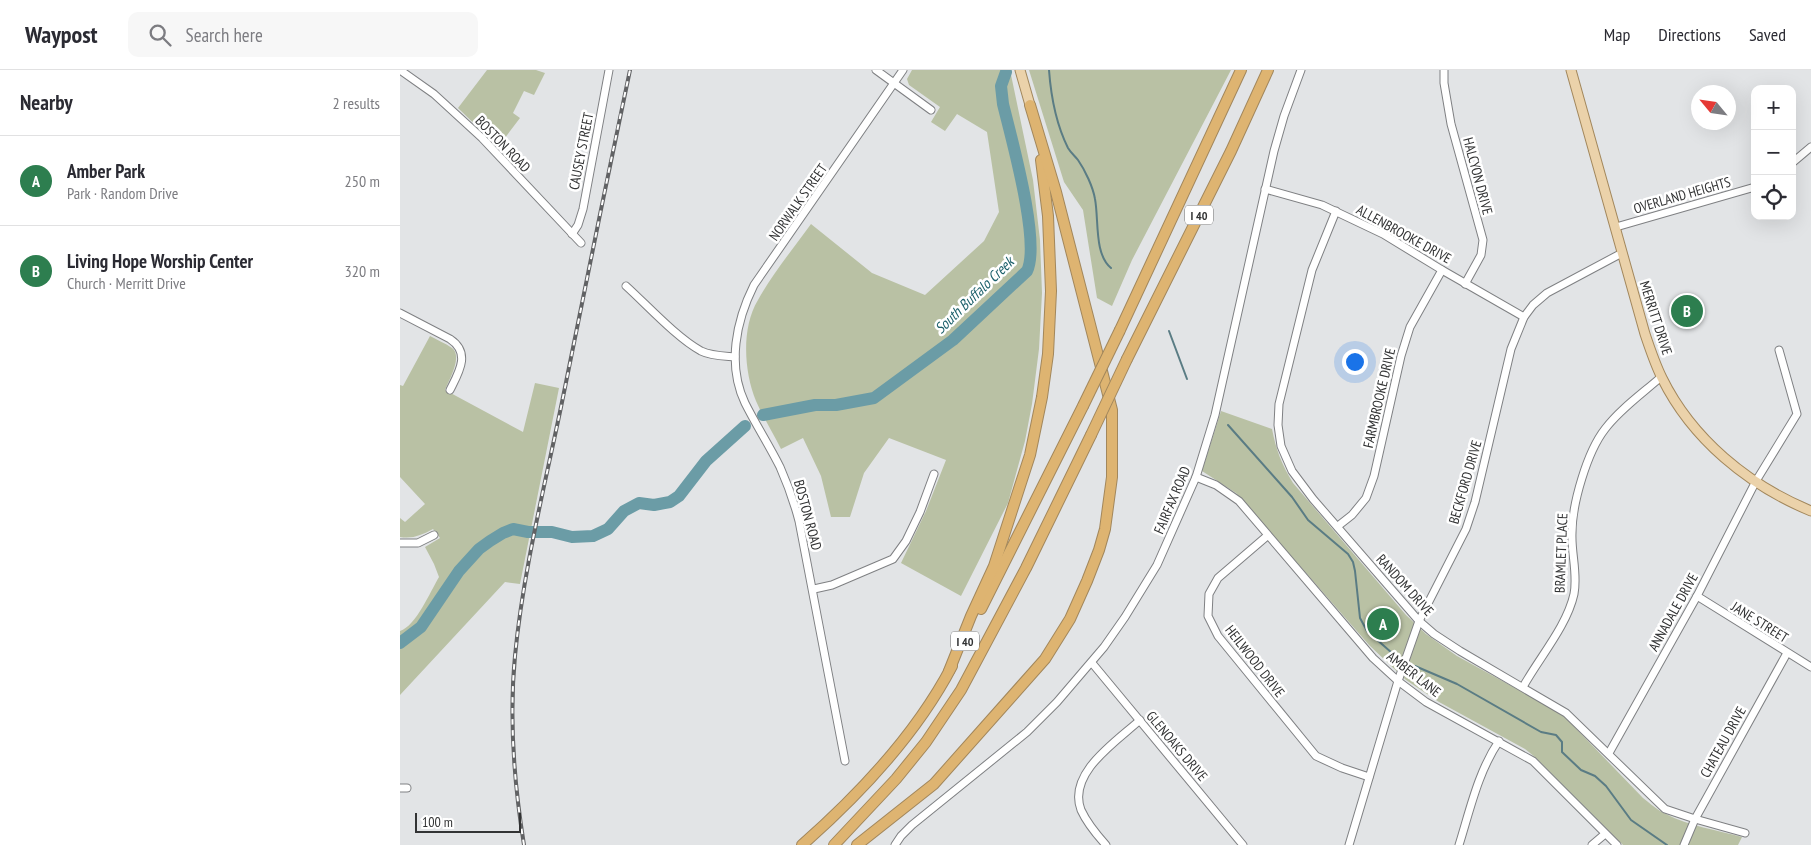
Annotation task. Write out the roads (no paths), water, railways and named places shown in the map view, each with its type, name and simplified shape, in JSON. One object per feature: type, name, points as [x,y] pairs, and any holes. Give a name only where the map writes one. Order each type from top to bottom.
[{"type":"highway","name":"I 40","points":[[802,845],[826,824],[882,765],[919,719],[949,671],[1120,330],[1241,70]]},
{"type":"highway","name":"I 40","points":[[834,845],[896,779],[926,742],[961,690],[1026,568],[1268,70]]},
{"type":"highway","points":[[949,671],[994,566],[1030,455],[1042,397],[1048,354],[1051,285],[1048,216],[1042,167],[1030,105]]},
{"type":"highway","points":[[857,845],[934,784],[1045,659],[1070,619],[1088,581],[1105,529],[1112,477],[1112,410],[1058,201],[1030,105]]},
{"type":"main road","points":[[1020,70],[1030,105]]},
{"type":"main road","name":"MERRITT DRIVE","points":[[1571,70],[1645,334],[1661,377],[1676,403],[1696,431],[1726,459],[1756,481],[1811,511]]},
{"type":"street","name":"BOSTON ROAD","points":[[400,70],[434,94],[482,138],[581,243]]},
{"type":"street","name":"CAUSEY STREET","points":[[572,234],[578,225],[582,209],[609,70]]},
{"type":"street","points":[[876,70],[932,110]]},
{"type":"street","name":"NORWALK STREET","points":[[735,357],[742,310],[754,285],[896,83],[903,70]]},
{"type":"street","name":"FAIRFAX ROAD","points":[[895,845],[912,825],[1027,732],[1057,702],[1092,663],[1125,617],[1157,565],[1196,476],[1221,392],[1264,189],[1284,116],[1301,70]]},
{"type":"street","name":"HALCYON DRIVE","points":[[1444,70],[1444,83],[1451,124],[1483,240],[1481,255],[1465,284]]},
{"type":"street","points":[[1796,160],[1811,147]]},
{"type":"street","name":"OVERLAND HEIGHTS","points":[[1616,227],[1751,188]]},
{"type":"street","name":"ALLENBROOKE DRIVE","points":[[1264,189],[1322,205],[1383,234],[1524,317]]},
{"type":"street","name":"RANDOM DRIVE","points":[[1336,211],[1312,270],[1279,404],[1278,425],[1281,446],[1292,470],[1313,499],[1403,604],[1434,634],[1566,713],[1665,809],[1745,833]]},
{"type":"street","name":"BECKFORD DRIVE","points":[[1349,845],[1398,681],[1419,621],[1449,565],[1466,529],[1472,511],[1511,349],[1524,317],[1533,305],[1547,293],[1622,253]]},
{"type":"street","name":"FARMBROOKE DRIVE","points":[[1338,526],[1352,515],[1366,498],[1374,476],[1401,356],[1410,327],[1442,270]]},
{"type":"street","points":[[626,286],[683,338],[700,350],[722,356],[735,357]]},
{"type":"street","points":[[400,313],[450,339],[460,348],[462,362],[450,390]]},
{"type":"street","name":"ANNADALE DRIVE","points":[[1609,753],[1697,596],[1756,481],[1797,414],[1779,350]]},
{"type":"street","name":"BOSTON ROAD","points":[[735,357],[744,401],[792,494],[814,589],[845,761]]},
{"type":"street","name":"BRAMLET PLACE","points":[[1523,687],[1568,613],[1574,593],[1575,572],[1572,531],[1584,472],[1593,449],[1605,428],[1661,377]]},
{"type":"street","points":[[814,589],[832,585],[893,559],[906,542],[920,512],[934,474]]},
{"type":"street","name":"AMBER LANE","points":[[1196,476],[1216,485],[1239,501],[1373,658],[1398,681],[1426,702],[1533,761],[1617,845]]},
{"type":"street","points":[[400,543],[418,543],[434,535]]},
{"type":"street","name":"HEILWOOD DRIVE","points":[[1267,536],[1218,578],[1209,594],[1208,616],[1218,636],[1316,756],[1342,768],[1370,777]]},
{"type":"street","name":"JANE STREET","points":[[1697,596],[1787,654],[1811,667]]},
{"type":"street","name":"CHATEAU DRIVE","points":[[1684,845],[1695,819],[1787,654]]},
{"type":"street","name":"GLENOAKS DRIVE","points":[[1092,663],[1243,845]]},
{"type":"street","points":[[1106,845],[1089,825],[1080,808],[1079,791],[1089,766],[1140,720]]},
{"type":"street","points":[[1459,845],[1482,773],[1499,741]]},
{"type":"street","points":[[1592,845],[1604,834]]},
{"type":"waterway","points":[[1049,70],[1057,120],[1068,148],[1081,164],[1091,184],[1095,199],[1100,246],[1102,254],[1111,268]]},
{"type":"waterway","name":"South Buffalo Creek","points":[[763,415],[815,405],[836,405],[874,398],[953,340],[1027,271],[1030,257],[1028,215],[1003,104],[1001,86],[1006,72]]},
{"type":"waterway","points":[[1169,331],[1187,379]]},
{"type":"waterway","points":[[1228,425],[1292,497],[1308,520],[1348,554],[1353,562],[1355,571],[1360,618],[1367,631],[1392,653]]},
{"type":"waterway","name":"South Buffalo Creek","points":[[400,643],[421,627],[459,571],[479,549],[490,541],[513,529],[528,532],[552,532],[572,537],[593,536],[608,529],[624,511],[639,503],[654,505],[670,502],[679,496],[706,461],[745,426]]},
{"type":"waterway","points":[[1415,666],[1457,684],[1541,732],[1556,735],[1562,742],[1562,752],[1581,770],[1595,776],[1606,786],[1631,820],[1667,845]]},
{"type":"railway","points":[[524,845],[515,774],[512,703],[515,656],[523,593],[630,70]]},
{"type":"place","name":"Living Hope Worship Center","points":[[1687,311]]},
{"type":"place","name":"Amber Park","points":[[1383,624]]}]
